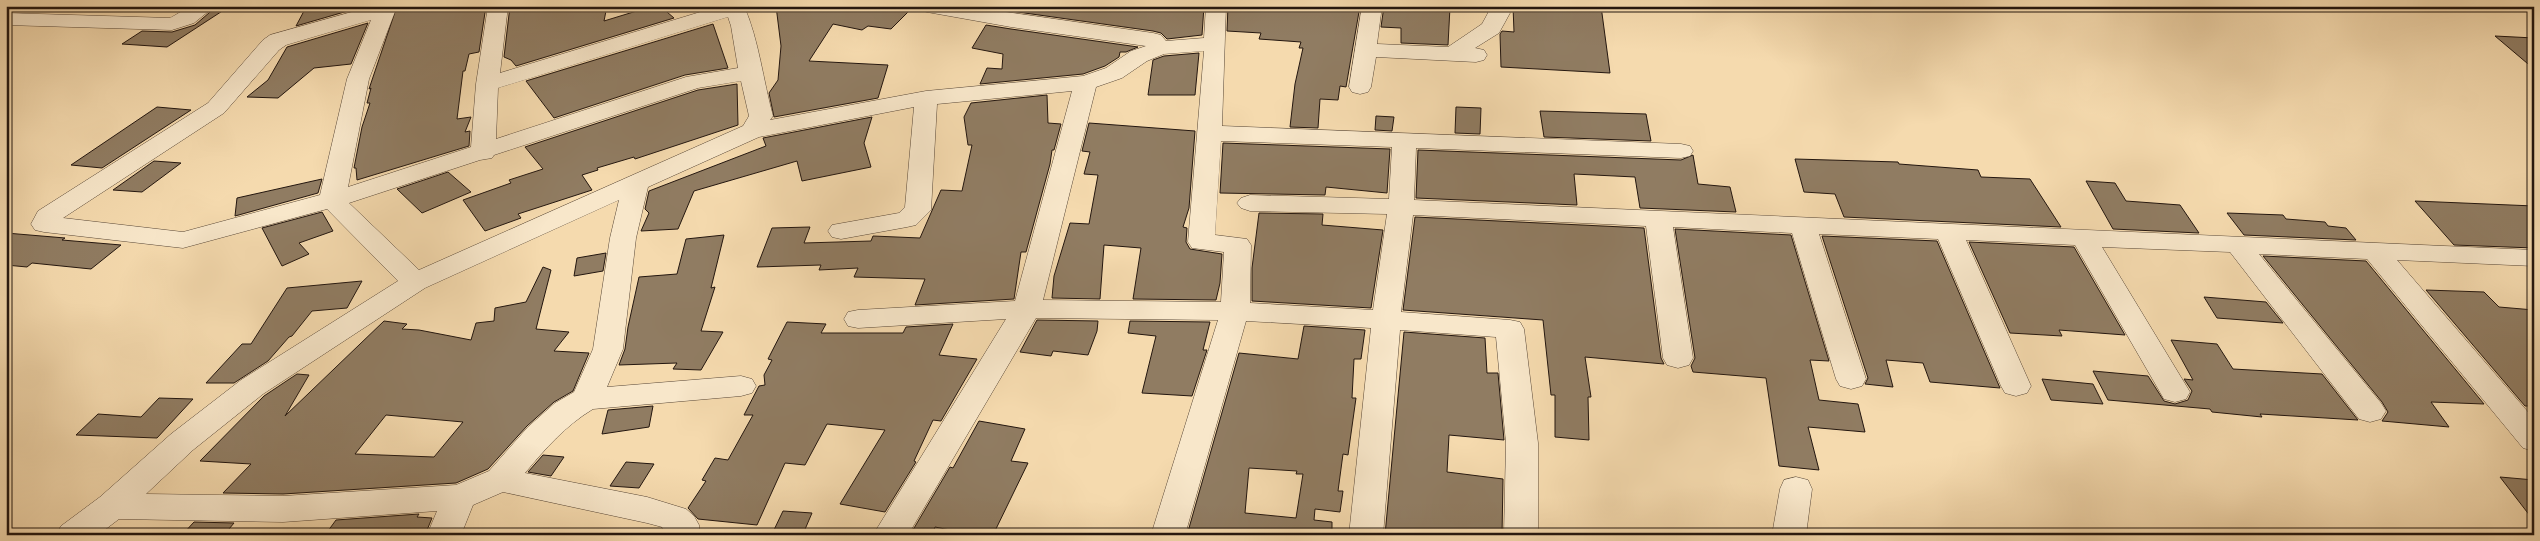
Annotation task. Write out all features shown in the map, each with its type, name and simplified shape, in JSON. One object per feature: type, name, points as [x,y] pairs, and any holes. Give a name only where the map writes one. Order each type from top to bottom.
[{"type":"street","points":[[6,19],[172,24],[187,19],[205,6]]},
{"type":"street","points":[[483,153],[487,84],[498,6]]},
{"type":"street","points":[[927,6],[1010,21],[1060,26],[1152,40],[1161,48]]},
{"type":"street","points":[[1060,26],[1076,6]]},
{"type":"street","points":[[1168,535],[1235,311],[1238,245],[1201,242],[1210,133],[1216,6]]},
{"type":"street","points":[[1360,87],[1372,6]]},
{"type":"street","points":[[1452,54],[1491,28],[1499,13],[1496,6]]},
{"type":"street","points":[[393,7],[278,40],[271,45],[225,100],[216,108],[47,218],[44,224],[183,240],[332,200],[483,153],[694,82],[750,72]]},
{"type":"street","points":[[332,200],[358,79],[393,7]]},
{"type":"street","points":[[487,84],[733,8],[742,26],[750,72],[761,116],[752,132]]},
{"type":"street","points":[[72,535],[112,506],[182,442],[252,387],[415,282],[752,132],[926,98],[1086,83],[1114,73],[1139,56],[1161,48],[1215,44]]},
{"type":"street","points":[[1366,50],[1476,55]]},
{"type":"street","points":[[890,535],[1027,309],[1086,83]]},
{"type":"street","points":[[841,231],[907,219],[918,210],[926,98]]},
{"type":"street","points":[[1210,133],[1681,151]]},
{"type":"street","points":[[1366,535],[1386,320],[1401,207],[1404,140]]},
{"type":"street","points":[[586,398],[608,349],[623,238],[636,184]]},
{"type":"street","points":[[332,200],[415,282]]},
{"type":"street","points":[[1250,203],[1401,207],[1803,224],[2524,258],[2534,277]]},
{"type":"street","points":[[1658,218],[1678,358]]},
{"type":"street","points":[[1803,224],[1851,379]]},
{"type":"street","points":[[1948,231],[2016,386]]},
{"type":"street","points":[[2083,237],[2175,392]]},
{"type":"street","points":[[2237,244],[2370,411]]},
{"type":"street","points":[[2374,250],[2534,440]]},
{"type":"street","points":[[858,319],[1027,309],[1235,311],[1510,329],[1522,443],[1521,535]]},
{"type":"street","points":[[112,506],[283,509],[459,497],[501,480],[539,435],[566,411],[586,398],[741,386]]},
{"type":"street","points":[[501,480],[647,510],[674,518],[682,525],[682,535]]},
{"type":"street","points":[[1789,535],[1796,489]]},
{"type":"street","points":[[444,535],[459,497]]},
{"type":"building","points":[[217,6],[230,6],[167,47],[122,44],[142,31],[172,32],[195,25]]},
{"type":"building","points":[[317,6],[365,6],[296,26],[304,11]]},
{"type":"building","points":[[397,6],[486,6],[479,52],[469,54],[465,71],[463,71],[457,119],[471,117],[465,132],[470,131],[469,146],[357,180],[356,168],[354,168],[362,127],[370,103],[367,103],[371,88],[369,89]]},
{"type":"building","points":[[510,6],[607,6],[604,21],[653,6],[660,6],[674,18],[516,66],[511,60],[504,57]]},
{"type":"building","points":[[776,6],[914,6],[891,29],[868,26],[862,30],[833,24],[809,61],[888,65],[878,98],[774,117],[769,93],[778,80],[781,46]]},
{"type":"building","points":[[1010,6],[1133,6],[1169,9],[1170,6],[1204,6],[1202,35],[1167,39],[1161,33],[1153,31],[996,9]]},
{"type":"building","points":[[1228,6],[1360,6],[1346,87],[1340,86],[1338,100],[1320,99],[1318,128],[1290,127],[1295,84],[1303,48],[1299,48],[1301,42],[1259,39],[1261,33],[1227,31]]},
{"type":"building","points":[[1384,6],[1450,7],[1448,45],[1401,43],[1401,28],[1381,27]]},
{"type":"building","points":[[1513,6],[1601,6],[1610,73],[1501,67],[1500,34],[1502,31],[1514,32]]},
{"type":"building","points":[[368,23],[351,64],[314,68],[278,98],[247,97],[268,80],[287,47]]},
{"type":"building","points":[[713,24],[728,68],[685,75],[554,118],[526,81]]},
{"type":"building","points":[[986,25],[1138,47],[1126,52],[1120,52],[1119,57],[1105,66],[1083,74],[980,84],[987,68],[1002,69],[1003,54],[972,48]]},
{"type":"building","points":[[2495,36],[2534,38],[2534,69]]},
{"type":"building","points":[[1199,53],[1195,95],[1148,95],[1153,60],[1164,56]]},
{"type":"building","points":[[737,84],[738,125],[635,159],[634,157],[597,168],[598,170],[582,175],[592,190],[518,214],[521,218],[485,231],[463,200],[511,183],[509,180],[543,169],[525,147],[698,90]]},
{"type":"building","points":[[1047,95],[1048,123],[1061,124],[1054,150],[1052,150],[1050,164],[1026,252],[1021,252],[1014,299],[915,305],[925,279],[854,277],[858,268],[819,270],[821,265],[757,267],[772,228],[810,227],[804,243],[871,241],[873,236],[920,238],[941,190],[962,191],[972,145],[968,145],[964,117],[971,103]]},
{"type":"building","points":[[157,107],[191,110],[102,168],[71,165]]},
{"type":"building","points":[[1456,107],[1481,108],[1480,134],[1455,133]]},
{"type":"building","points":[[1540,111],[1646,114],[1651,141],[1544,137]]},
{"type":"building","points":[[1376,116],[1394,117],[1392,131],[1375,130]]},
{"type":"building","points":[[872,117],[864,143],[871,167],[802,181],[797,161],[694,191],[678,229],[641,231],[649,213],[645,209],[649,191],[766,146],[763,138]]},
{"type":"building","points":[[1089,123],[1195,131],[1189,208],[1183,227],[1187,228],[1186,242],[1190,249],[1222,254],[1220,283],[1216,300],[1133,299],[1141,248],[1104,245],[1100,299],[1052,298],[1054,276],[1070,223],[1089,224],[1098,175],[1084,174],[1090,152],[1082,151]]},
{"type":"building","points":[[1223,143],[1390,149],[1387,193],[1326,187],[1325,195],[1220,193]]},
{"type":"building","points":[[1418,150],[1681,160],[1693,155],[1698,184],[1730,187],[1736,212],[1640,208],[1635,177],[1574,174],[1577,205],[1416,198]]},
{"type":"building","points":[[1795,159],[1898,162],[1899,164],[1978,170],[1981,177],[2030,179],[2061,227],[1844,217],[1835,194],[1804,192]]},
{"type":"building","points":[[154,161],[181,163],[142,192],[113,190]]},
{"type":"building","points":[[448,172],[471,192],[422,213],[397,189]]},
{"type":"building","points":[[322,179],[318,193],[235,216],[237,198]]},
{"type":"building","points":[[2086,181],[2115,183],[2126,201],[2180,205],[2199,233],[2113,229]]},
{"type":"building","points":[[2415,201],[2534,206],[2534,248],[2454,245]]},
{"type":"building","points":[[322,212],[333,231],[299,243],[309,254],[282,266],[262,228]]},
{"type":"building","points":[[1259,213],[1323,214],[1322,225],[1383,230],[1371,308],[1252,301],[1252,268]]},
{"type":"building","points":[[2227,213],[2283,215],[2286,219],[2325,222],[2328,226],[2346,228],[2356,240],[2244,235]]},
{"type":"building","points":[[1415,217],[1644,228],[1661,358],[1664,364],[1585,357],[1591,397],[1588,397],[1589,440],[1555,437],[1555,395],[1551,395],[1543,320],[1403,310]]},
{"type":"building","points":[[1675,229],[1791,235],[1829,361],[1810,360],[1819,400],[1858,404],[1865,432],[1808,427],[1819,470],[1779,466],[1766,378],[1693,372],[1691,366],[1695,358]]},
{"type":"building","points":[[6,233],[121,245],[91,269],[32,263],[27,267],[6,265]]},
{"type":"building","points":[[724,235],[711,288],[715,287],[701,331],[723,332],[701,370],[673,369],[677,363],[619,365],[625,349],[639,277],[677,274],[686,239]]},
{"type":"building","points":[[1822,236],[1937,241],[2000,388],[1930,382],[1923,363],[1886,360],[1893,387],[1865,384],[1868,378]]},
{"type":"building","points":[[1969,242],[2074,247],[2125,335],[2059,330],[2062,336],[2010,333]]},
{"type":"building","points":[[606,253],[603,271],[574,276],[577,258]]},
{"type":"building","points":[[2263,256],[2366,261],[2484,404],[2431,402],[2449,427],[2382,421],[2388,412],[2382,402]]},
{"type":"building","points":[[543,267],[551,270],[536,329],[569,332],[554,351],[589,353],[573,391],[554,402],[527,426],[488,469],[456,483],[283,494],[223,493],[251,464],[200,461],[264,396],[297,374],[309,375],[285,416],[384,321],[407,324],[402,329],[419,330],[471,340],[476,323],[494,321],[495,308],[526,302]],"holes":[[[386,415],[463,422],[434,457],[355,454]]]},
{"type":"building","points":[[362,281],[347,308],[312,311],[292,336],[268,361],[234,383],[206,383],[242,344],[251,344],[287,288]]},
{"type":"building","points":[[2426,290],[2484,292],[2499,307],[2534,310],[2534,406],[2525,406]]},
{"type":"building","points":[[2204,297],[2266,302],[2283,323],[2217,318]]},
{"type":"building","points":[[1037,320],[1098,321],[1097,331],[1088,355],[1053,351],[1051,356],[1020,352]]},
{"type":"building","points":[[1130,321],[1210,322],[1203,350],[1207,350],[1192,396],[1142,393],[1156,336],[1128,333]]},
{"type":"building","points":[[787,322],[826,324],[821,333],[903,333],[906,327],[953,324],[939,355],[977,359],[941,421],[933,420],[914,461],[916,462],[885,512],[840,504],[885,430],[827,424],[805,465],[785,463],[757,525],[698,519],[688,508],[706,481],[702,480],[715,458],[728,460],[753,415],[744,415],[759,386],[765,385],[764,375],[772,360],[768,359]]},
{"type":"building","points":[[1304,326],[1365,330],[1361,359],[1354,359],[1352,398],[1356,398],[1348,455],[1343,454],[1338,491],[1343,491],[1340,512],[1315,509],[1314,520],[1332,522],[1332,535],[1187,535],[1239,353],[1298,359]],"holes":[[[1249,468],[1297,471],[1296,474],[1303,474],[1296,518],[1245,513]]]},
{"type":"building","points":[[1404,332],[1485,338],[1487,373],[1498,373],[1504,440],[1449,435],[1447,472],[1503,479],[1502,535],[1385,535]]},
{"type":"building","points":[[2171,340],[2217,344],[2233,369],[2322,374],[2358,420],[2260,414],[2262,417],[2212,412],[2210,409],[2108,400],[2093,371],[2148,376],[2164,401],[2175,404],[2188,400],[2192,391],[2184,379],[2193,380]]},
{"type":"building","points":[[2042,379],[2093,384],[2103,404],[2051,400]]},
{"type":"building","points":[[159,398],[193,399],[157,438],[76,435],[98,414],[141,417]]},
{"type":"building","points":[[653,406],[649,427],[602,434],[608,410]]},
{"type":"building","points":[[979,421],[1025,429],[1011,461],[1028,463],[993,535],[975,535],[935,527],[932,535],[910,535],[950,467],[953,468]]},
{"type":"building","points":[[543,455],[564,457],[551,476],[528,472]]},
{"type":"building","points":[[626,462],[654,464],[639,488],[610,486]]},
{"type":"building","points":[[2500,477],[2534,480],[2534,521]]},
{"type":"building","points":[[783,511],[812,513],[803,534],[773,532]]},
{"type":"building","points":[[419,514],[417,517],[432,518],[425,535],[325,535],[336,520]]},
{"type":"building","points":[[194,522],[234,523],[224,535],[182,535]]}]
